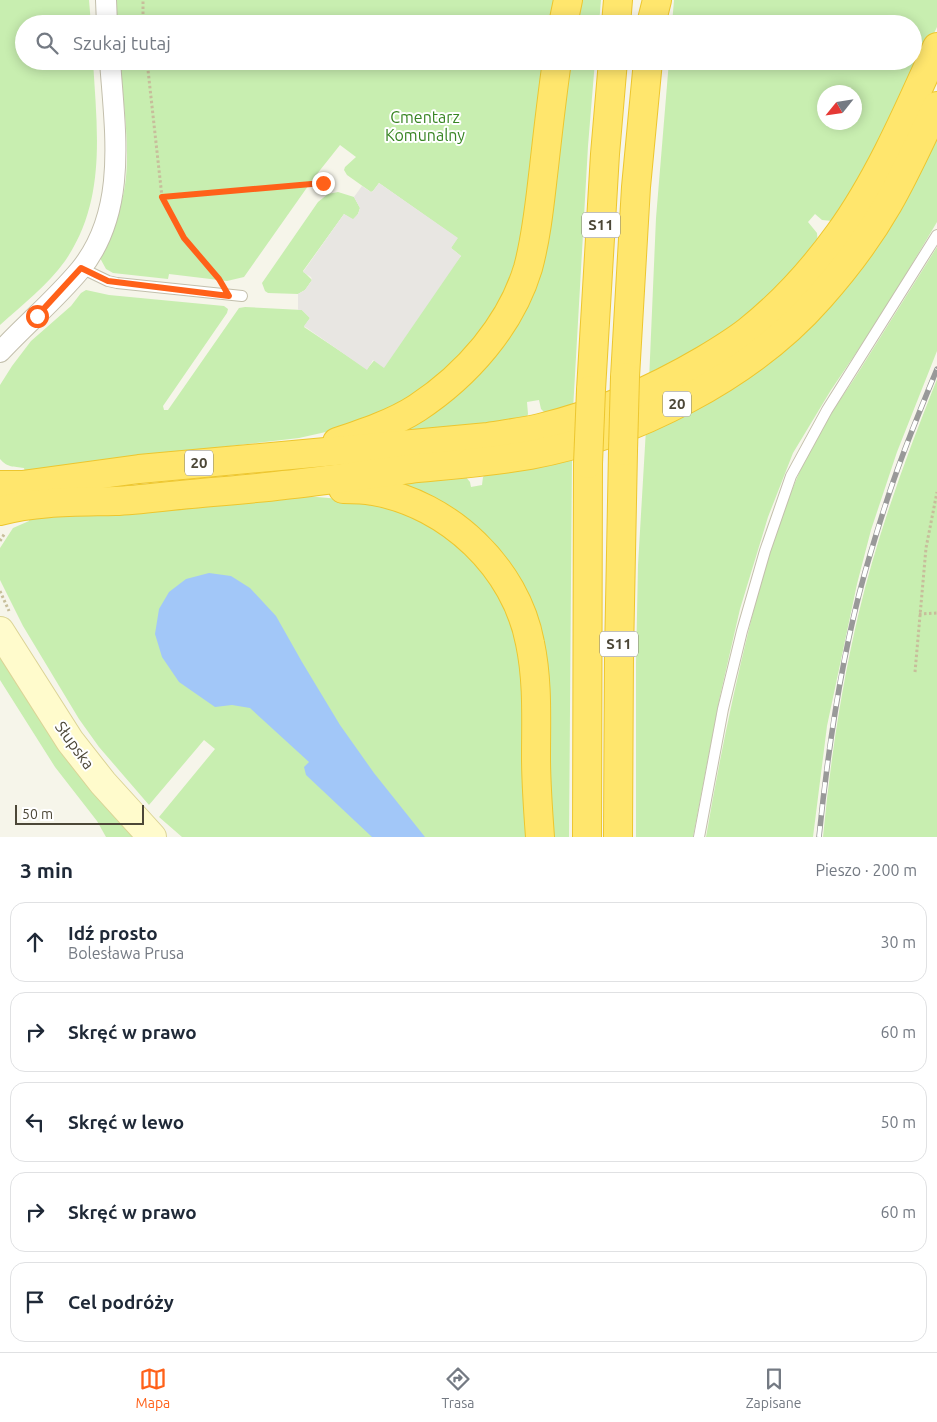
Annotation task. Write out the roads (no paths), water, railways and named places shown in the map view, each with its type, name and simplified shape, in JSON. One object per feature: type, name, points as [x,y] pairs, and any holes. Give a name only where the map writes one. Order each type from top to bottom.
[{"type":"highway","points":[[565,15],[568,0]]},
{"type":"highway","points":[[617,15],[618,0]]},
{"type":"highway","points":[[652,15],[655,0]]},
{"type":"highway","points":[[300,454],[479,438],[540,428],[596,412],[650,389],[677,376],[726,346],[768,314],[816,263],[839,234],[858,205],[903,122],[937,47]]},
{"type":"highway","name":"20","points":[[0,485],[28,485],[139,469],[300,454],[397,419],[416,409],[458,376],[476,358],[512,306],[530,260],[537,225],[556,70]]},
{"type":"highway","name":"S11","points":[[587,837],[588,464],[605,154],[612,70]]},
{"type":"highway","name":"S11","points":[[618,837],[619,655],[625,377],[636,187],[647,70]]},
{"type":"highway","name":"20","points":[[0,511],[15,507],[117,501],[284,486],[410,469],[466,464],[540,452],[618,430],[683,401],[720,380],[757,354],[819,298],[856,253],[888,205],[937,106]]},
{"type":"highway","points":[[284,486],[373,490],[408,500],[457,528],[482,551],[502,575],[517,603],[530,642],[536,681],[536,758],[540,837]]},
{"type":"main road","name":"Słupska","points":[[3,633],[70,740],[103,783],[152,837]]},
{"type":"street","points":[[106,0],[107,15]]},
{"type":"street","points":[[1,352],[65,288],[81,268],[97,242],[105,223],[115,181],[117,160],[111,70]]},
{"type":"lane","points":[[699,837],[723,709],[742,631],[765,551],[791,476],[827,410],[937,235]]},
{"type":"lane","points":[[81,268],[108,281],[242,296]]},
{"type":"lane","points":[[30,506],[139,469]]},
{"type":"water","points":[[209,573],[231,576],[250,588],[276,616],[340,725],[374,773],[425,837],[372,837],[306,775],[304,767],[309,762],[250,708],[232,705],[215,707],[179,682],[162,657],[155,634],[159,609],[169,592],[186,579]]},
{"type":"railway","points":[[819,837],[836,703],[849,637],[865,572],[892,485],[937,369]]},
{"type":"park label","name":"Cmentarz Komunalny","points":[[425,126]]}]
